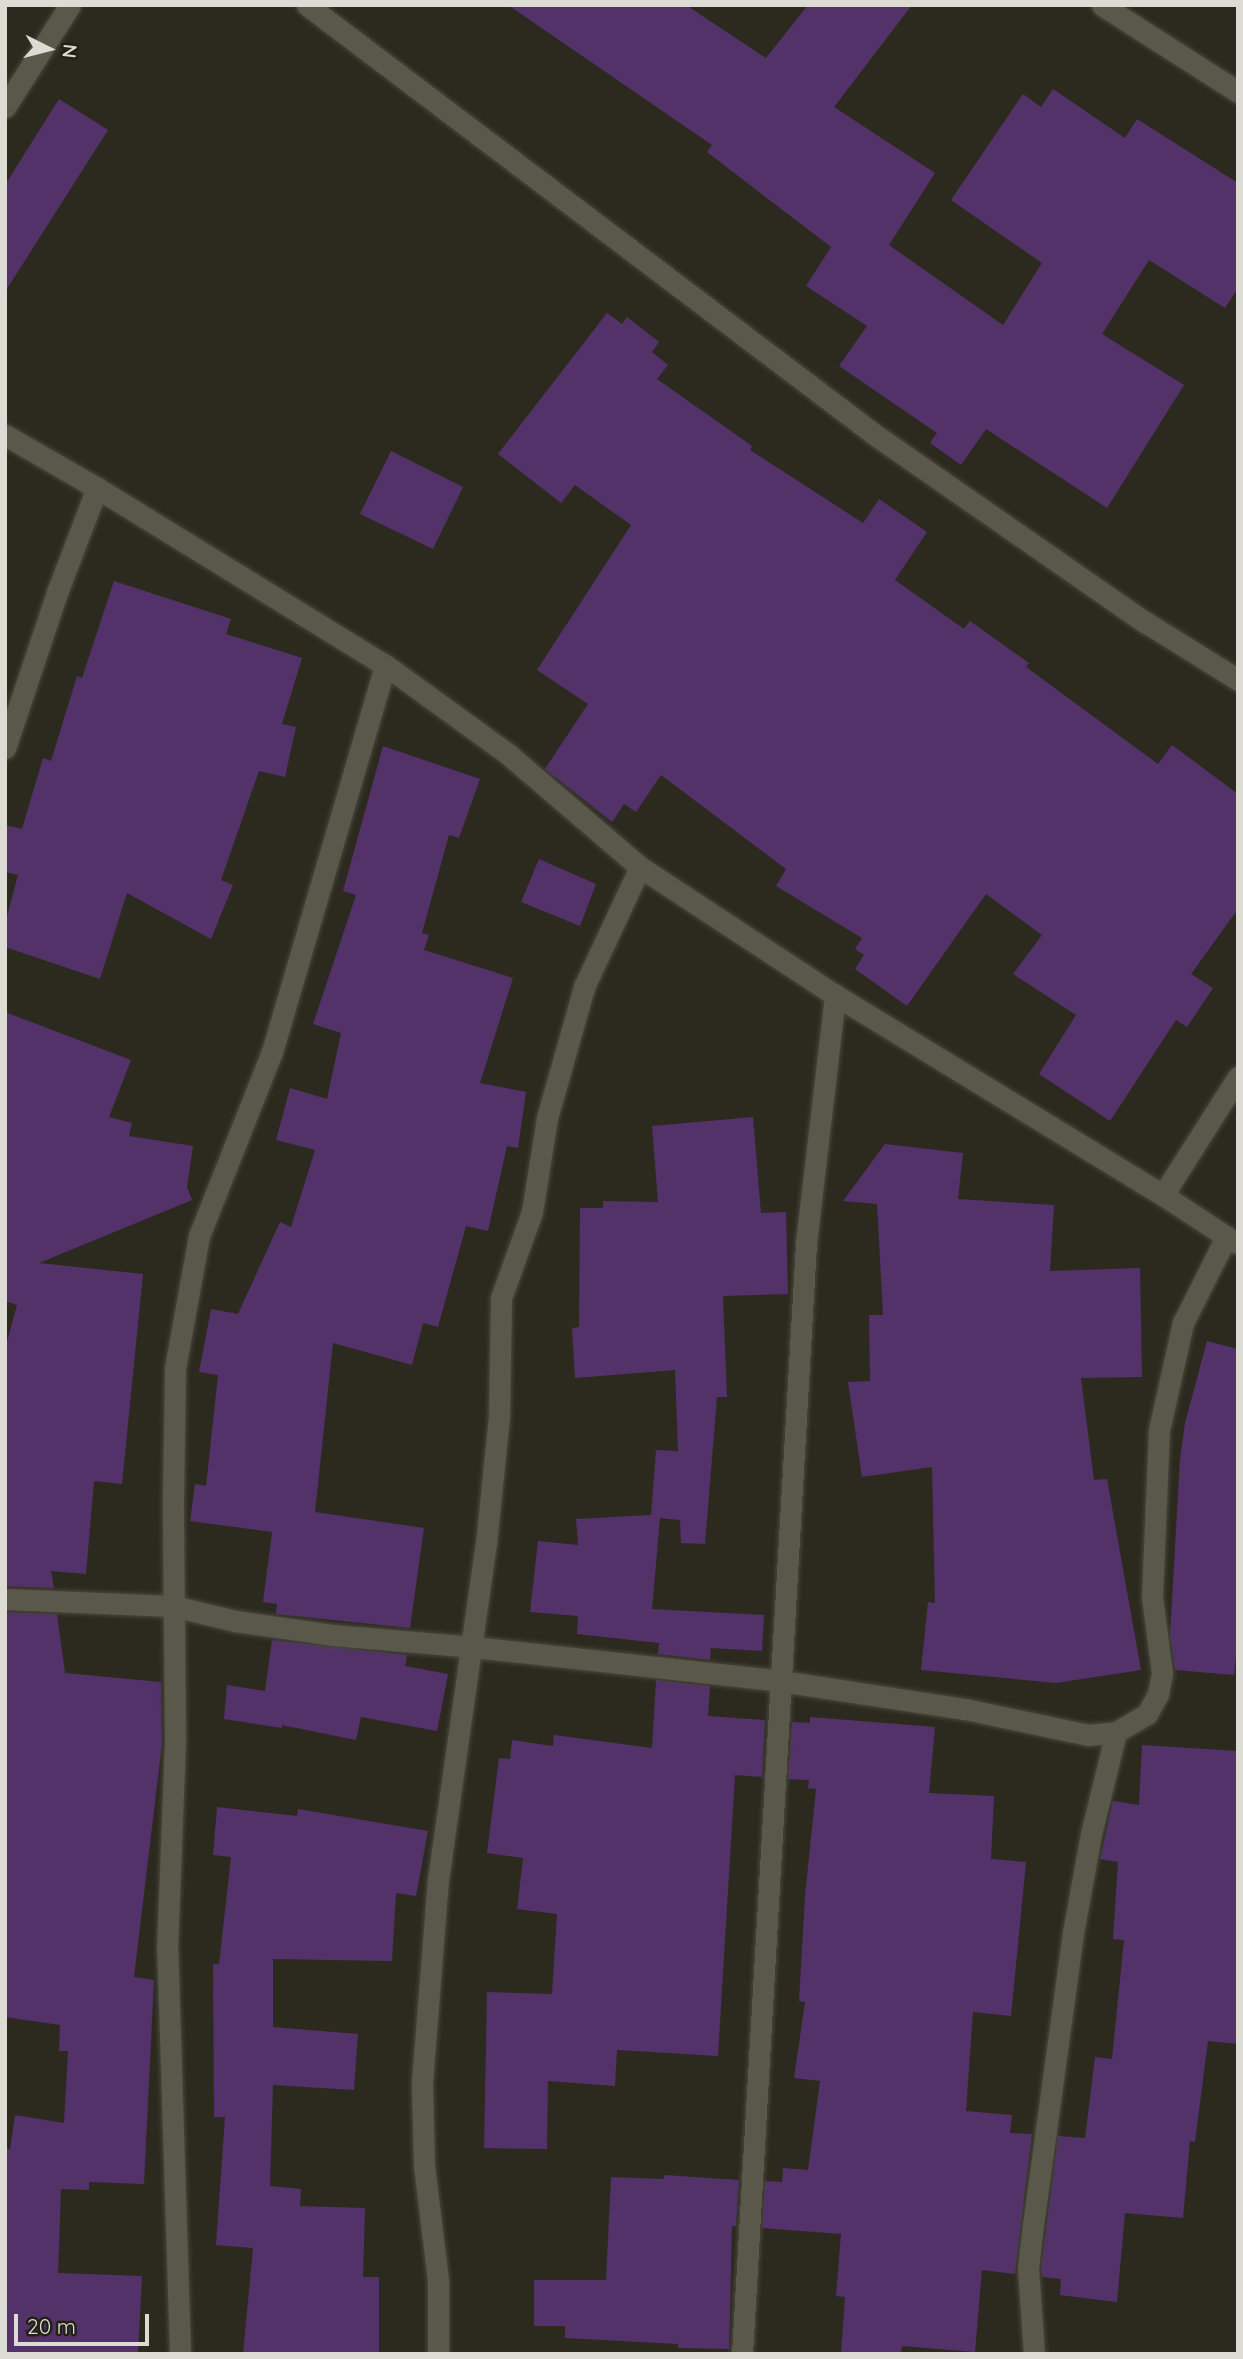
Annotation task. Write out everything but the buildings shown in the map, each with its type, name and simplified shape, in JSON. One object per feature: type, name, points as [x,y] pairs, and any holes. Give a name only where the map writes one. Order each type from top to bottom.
[{"type":"street","points":[[5,107],[70,5]]},
{"type":"street","points":[[307,5],[874,434],[1145,622],[1238,680]]},
{"type":"street","points":[[1102,5],[1238,92]]},
{"type":"street","points":[[5,435],[97,488],[384,665],[508,754],[640,867],[835,995],[1232,1240],[1183,1322],[1159,1430],[1152,1597],[1163,1673],[1158,1694],[1147,1714],[1116,1732],[1088,1735],[965,1709],[781,1681],[474,1647],[332,1635],[235,1621],[173,1606],[5,1599]]},
{"type":"street","points":[[5,748],[58,590],[97,488]]},
{"type":"street","points":[[180,2354],[167,1950],[175,1741],[175,1368],[199,1236],[272,1052],[384,665]]},
{"type":"street","points":[[438,2354],[438,2280],[424,2166],[422,2082],[438,1880],[474,1647],[499,1416],[501,1298],[532,1213],[547,1118],[584,986],[640,867]]},
{"type":"street","points":[[742,2354],[806,1243],[835,995]]},
{"type":"street","points":[[1163,1195],[1238,1077]]},
{"type":"street","points":[[1034,2354],[1028,2268],[1033,2225],[1073,1933],[1091,1834],[1116,1732]]}]
